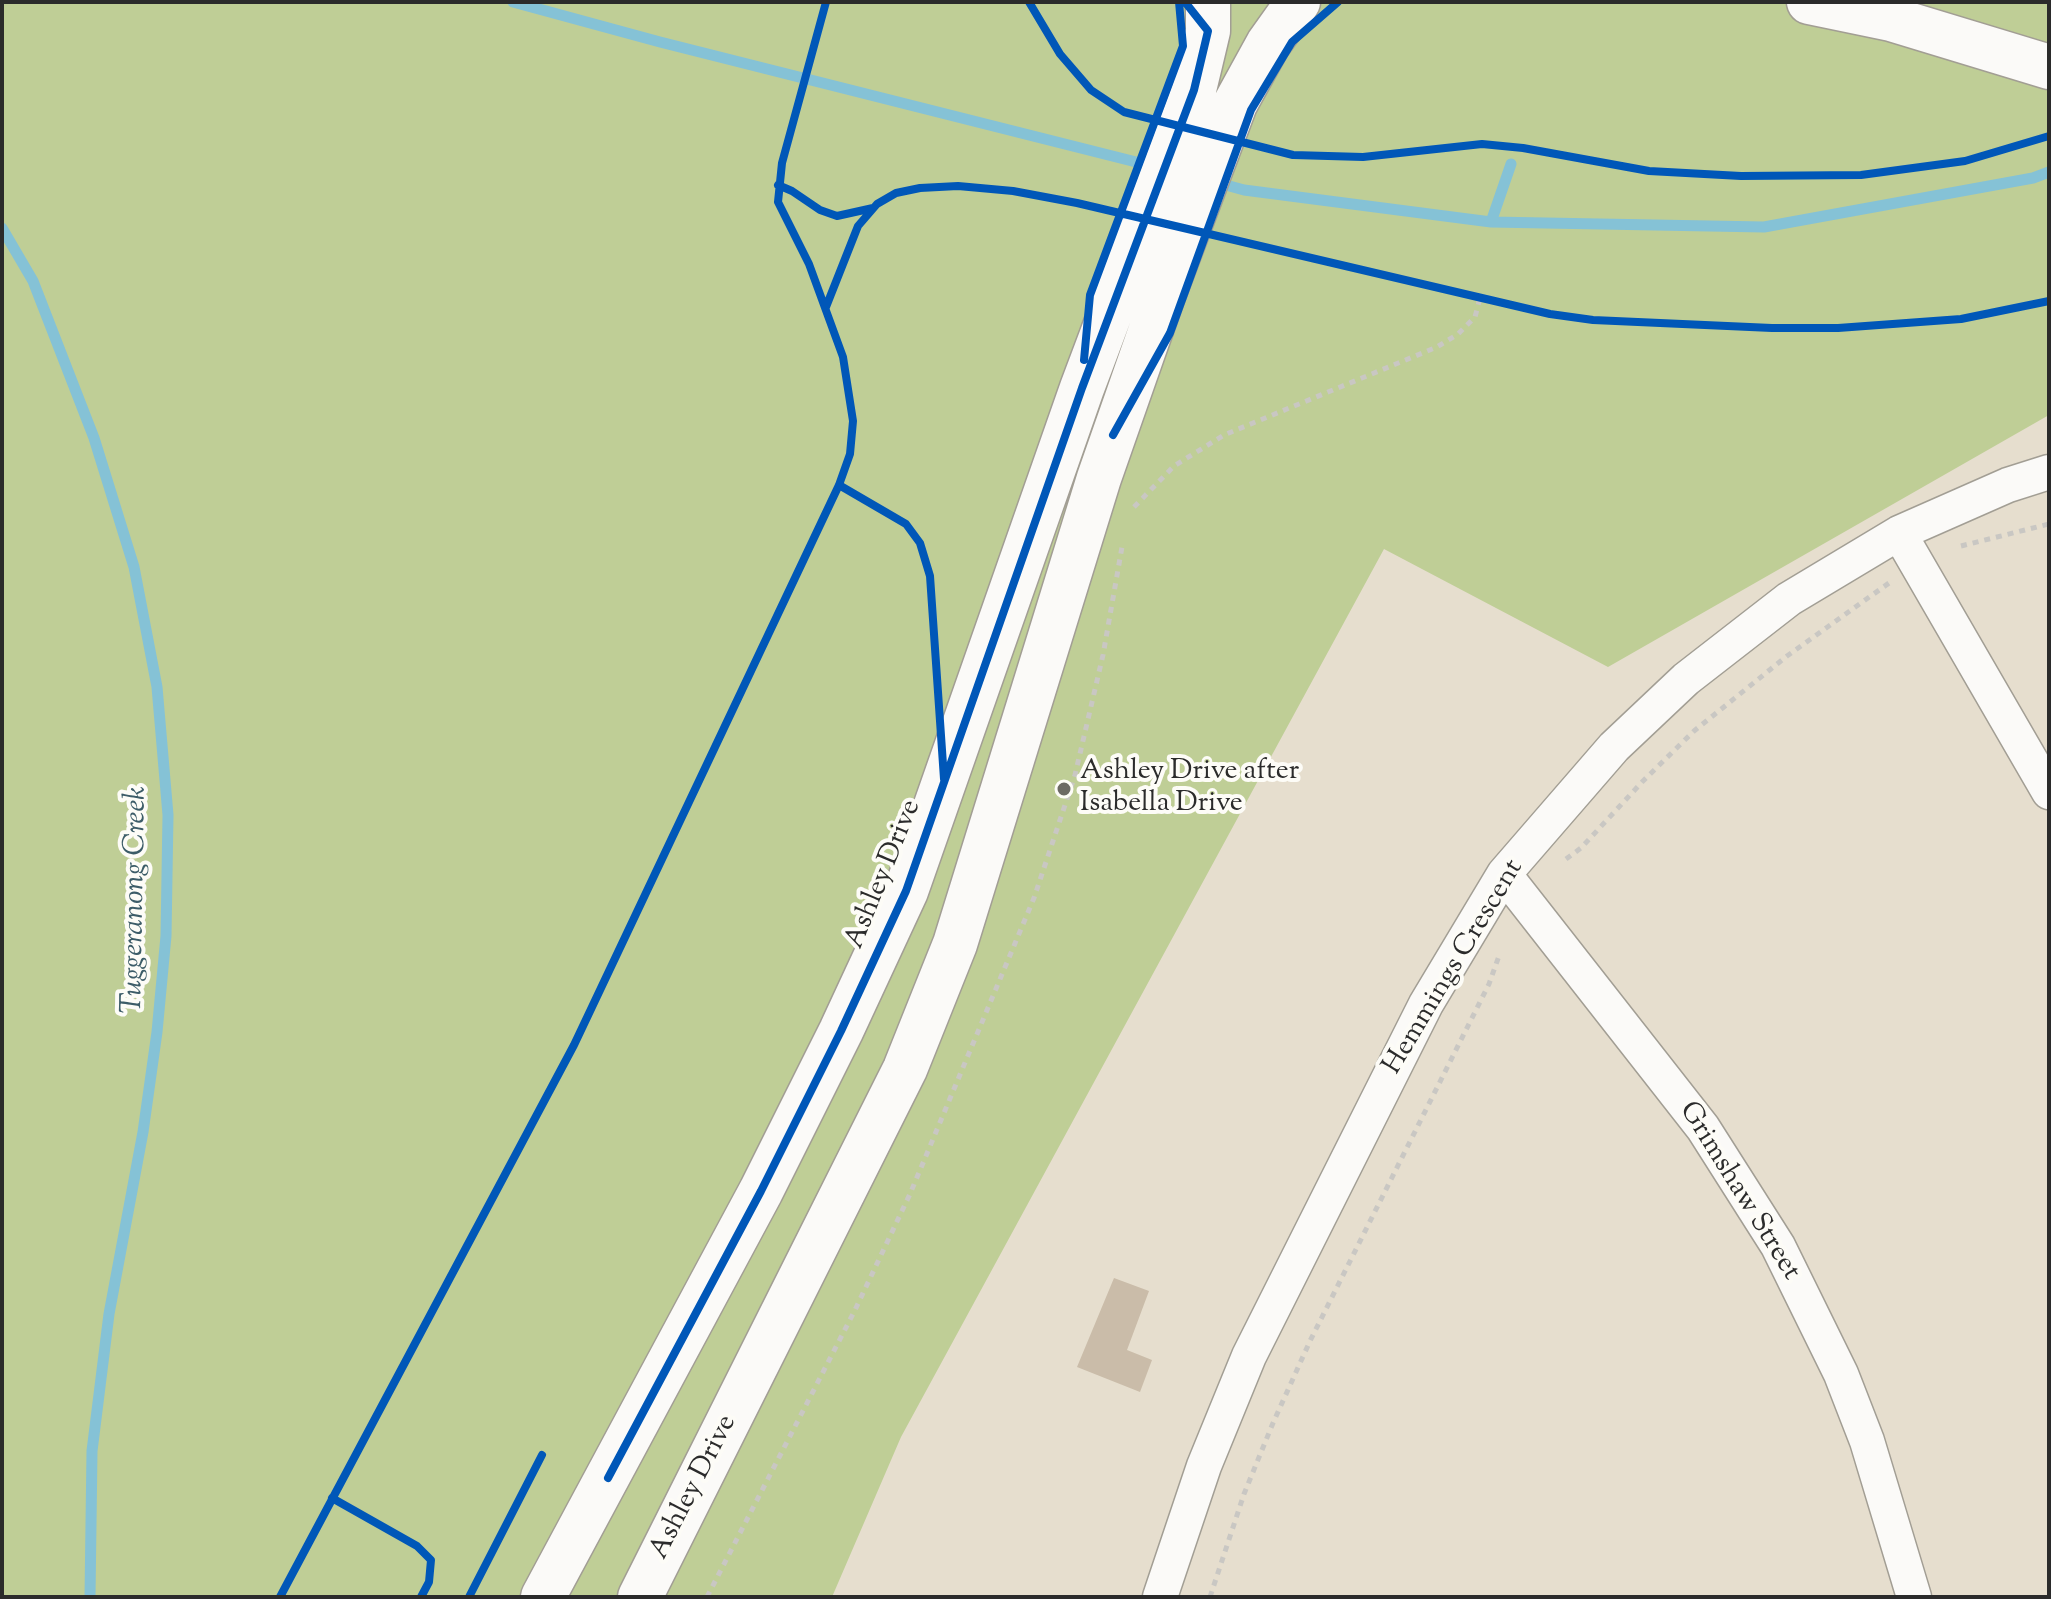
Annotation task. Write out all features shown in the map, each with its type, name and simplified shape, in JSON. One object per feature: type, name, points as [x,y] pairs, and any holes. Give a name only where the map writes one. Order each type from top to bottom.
[{"type":"main road","name":"Ashley Drive","points":[[543,1597],[761,1191],[841,1031],[906,891],[1082,388],[1194,90],[1208,31],[1208,2]]},
{"type":"main road","name":"Ashley Drive","points":[[640,1597],[898,1083],[916,1041],[955,944],[1094,492],[1162,298],[1235,104],[1268,44],[1298,2]]},
{"type":"main road","points":[[1809,2],[1876,10],[2049,67]]},
{"type":"street","name":"Hemmings Crescent","points":[[1160,1597],[1204,1466],[1249,1356],[1426,1004],[1504,874],[1614,747],[1686,679],[1789,599],[1899,533],[2008,485],[2049,472]]},
{"type":"street","points":[[1899,533],[2049,792]]},
{"type":"street","name":"Grimshaw Street","points":[[1504,874],[1703,1128],[1778,1246],[1841,1374],[1867,1441],[1906,1595]]},
{"type":"path","points":[[1464,294],[1494,301]]},
{"type":"path","points":[[1131,513],[1174,466],[1224,435],[1437,347],[1458,334],[1475,317],[1480,298]]},
{"type":"path","points":[[1948,548],[2049,524]]},
{"type":"path","points":[[707,1597],[855,1310],[910,1194],[1034,898],[1075,775],[1103,655],[1124,535]]},
{"type":"path","points":[[1561,864],[1581,848],[1694,731],[1787,656],[1895,578]]},
{"type":"path","points":[[1210,1597],[1244,1494],[1273,1423],[1310,1341],[1489,984],[1501,942]]},
{"type":"green space","points":[[2,2],[2049,2],[2049,415],[1608,667],[1384,549],[901,1437],[832,1597],[2,1597]]},
{"type":"building","points":[[1114,1278],[1149,1291],[1127,1350],[1152,1360],[1140,1392],[1077,1367]]},
{"type":"waterway","points":[[513,2],[1156,167]]},
{"type":"waterway","points":[[1491,222],[1511,164]]},
{"type":"waterway","points":[[1215,182],[1244,190],[1491,222],[1764,227],[2033,178],[2049,172]]},
{"type":"waterway","name":"Tuggeranong Creek","points":[[2,228],[33,281],[94,438],[134,567],[157,687],[168,815],[166,936],[157,1032],[143,1132],[109,1314],[92,1451],[90,1597]]},
{"type":"cycle path","points":[[280,1597],[574,1045],[839,485],[850,454],[853,421],[843,357],[809,264],[778,202],[782,163],[826,2]]},
{"type":"cycle path","points":[[1029,2],[1060,54],[1091,90],[1124,112],[1293,155],[1363,157],[1482,144],[1523,148],[1649,171],[1741,176],[1861,175],[1965,161],[2049,136]]},
{"type":"cycle path","points":[[1084,360],[1090,295],[1183,46],[1179,2]]},
{"type":"cycle path","points":[[608,1478],[761,1191],[841,1031],[906,891],[1082,388],[1194,90],[1208,31],[1185,2]]},
{"type":"cycle path","points":[[1113,435],[1170,333],[1251,110],[1292,42],[1338,2]]},
{"type":"cycle path","points":[[778,185],[820,210],[837,216],[873,208]]},
{"type":"cycle path","points":[[826,307],[858,226],[877,204],[896,193],[958,186],[1013,191],[1077,203],[1550,314],[1593,320],[1838,328],[1961,319],[2049,301]]},
{"type":"cycle path","points":[[839,485],[906,524],[920,543],[930,576],[944,779]]},
{"type":"cycle path","points":[[469,1597],[542,1455]]},
{"type":"cycle path","points":[[332,1498],[417,1546],[431,1560],[429,1582],[421,1597]]},
{"type":"place","name":"Ashley Drive after Isabella Drive","points":[[1064,789]]}]
